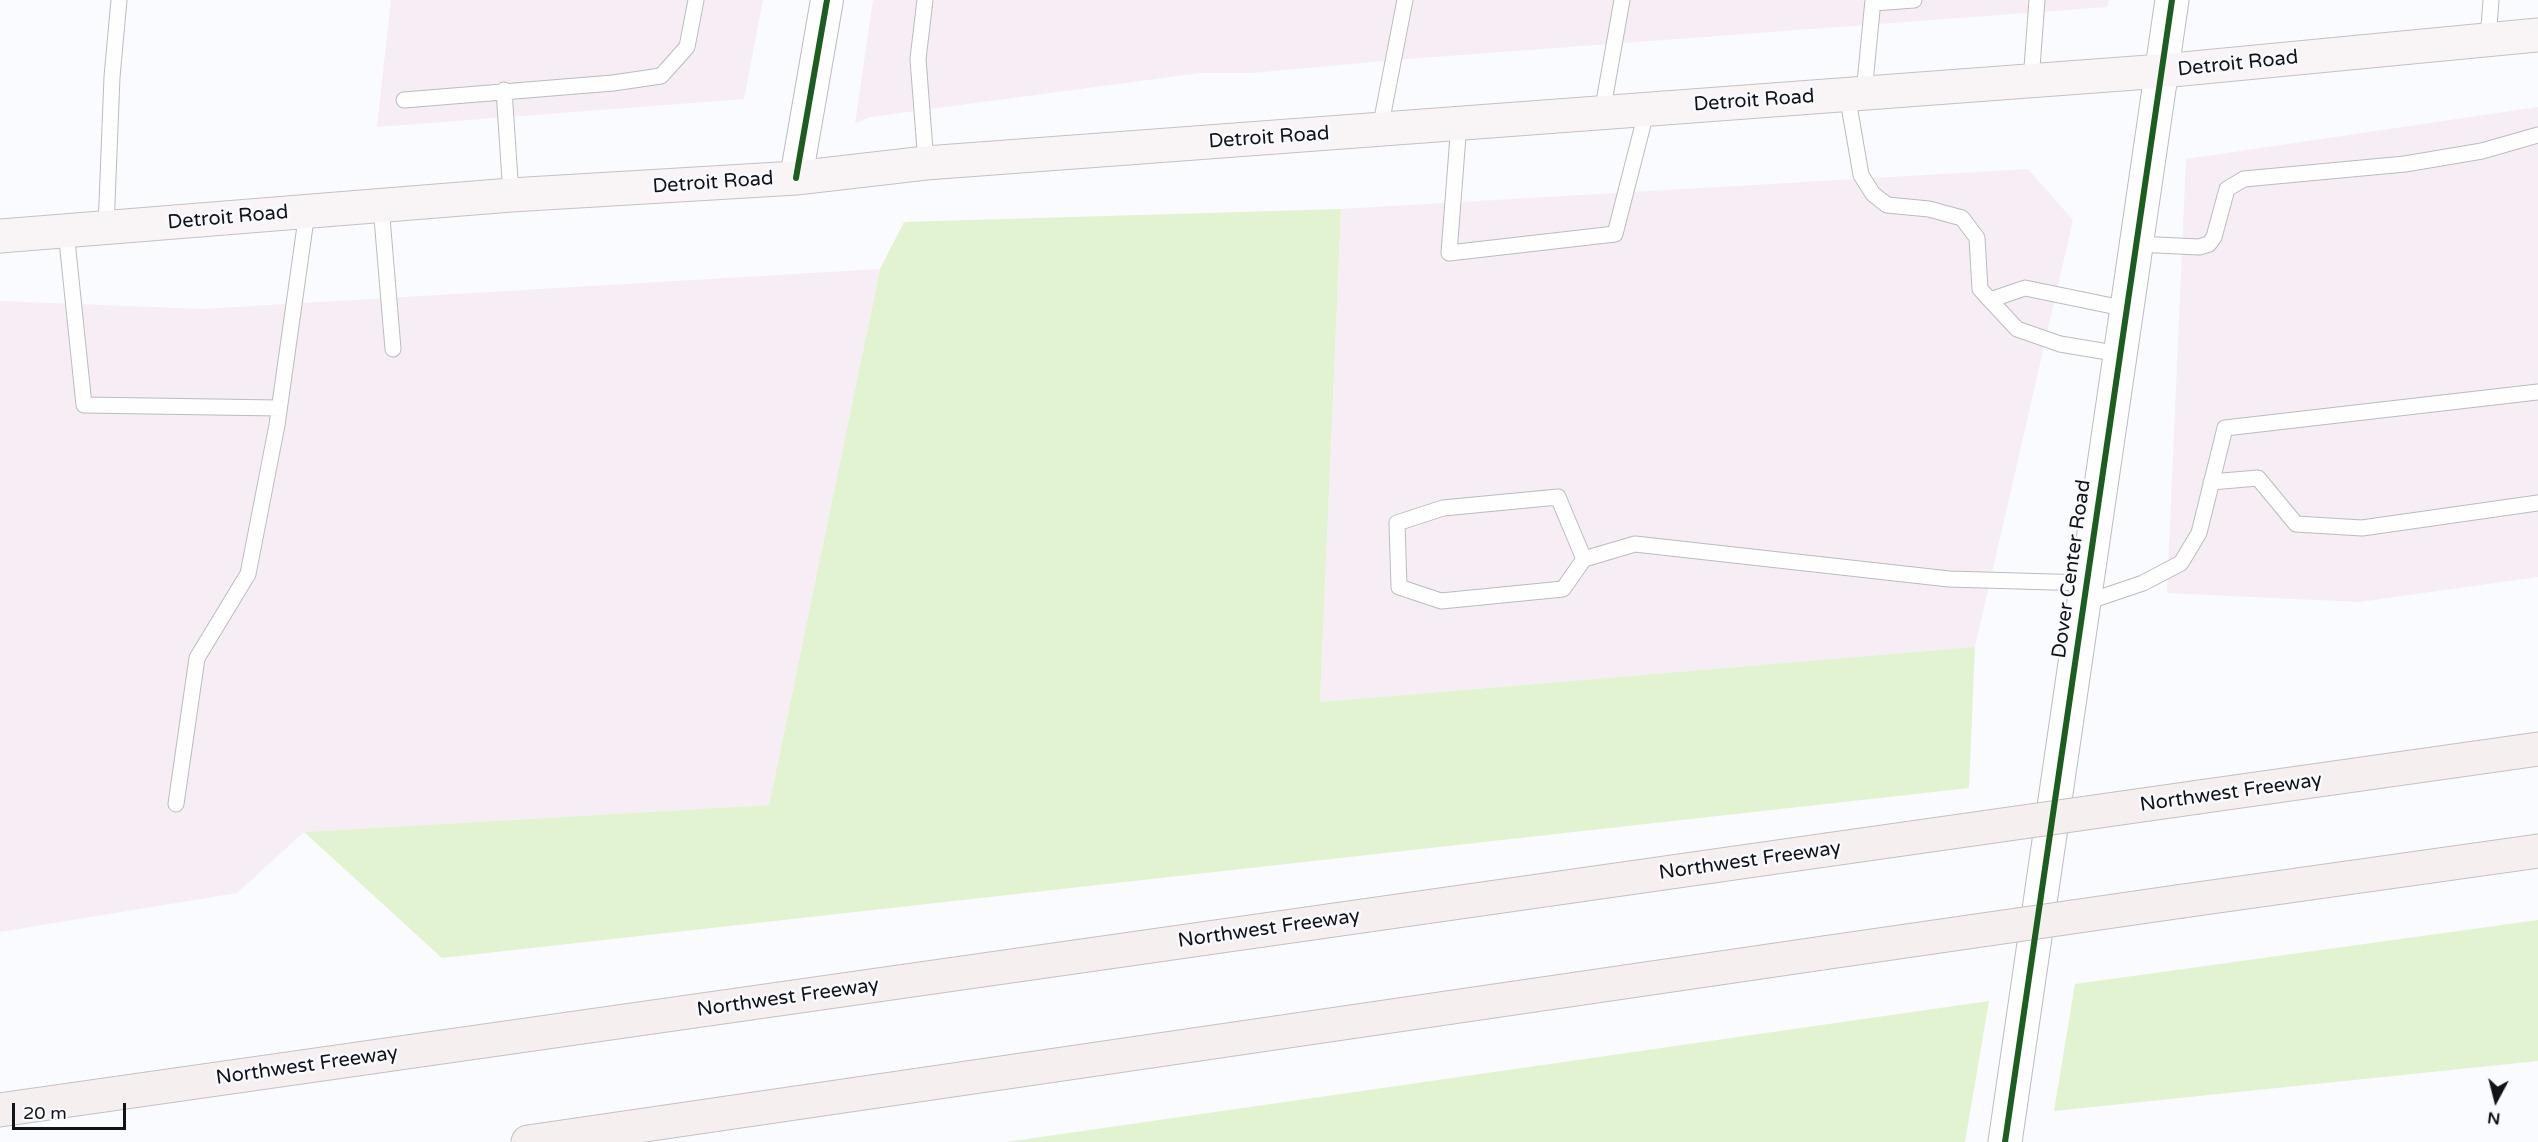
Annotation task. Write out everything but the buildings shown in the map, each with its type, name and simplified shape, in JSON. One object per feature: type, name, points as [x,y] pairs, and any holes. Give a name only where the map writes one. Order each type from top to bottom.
[{"type":"highway","name":"Northwest Freeway","points":[[0,1110],[2538,749]]},
{"type":"highway","points":[[528,1142],[2538,851]]},
{"type":"main road","name":"Detroit Road","points":[[0,236],[511,195],[796,178],[926,163],[2162,71],[2538,35]]},
{"type":"street","points":[[796,178],[827,0]]},
{"type":"street","name":"Dover Center Road","points":[[2005,1142],[2172,0]]},
{"type":"lane","points":[[106,228],[112,77],[119,0]]},
{"type":"lane","points":[[404,100],[504,90],[613,83],[661,76],[687,47],[696,0]]},
{"type":"lane","points":[[925,0],[918,59],[926,163]]},
{"type":"lane","points":[[1380,129],[1405,0]]},
{"type":"lane","points":[[1602,113],[1622,0]]},
{"type":"lane","points":[[1914,0],[1873,2],[1856,94],[1861,175],[1873,194],[1887,205],[1929,209],[1962,218],[1977,238],[1980,289],[2017,329],[2060,344],[2120,354]]},
{"type":"lane","points":[[2031,81],[2037,0]]},
{"type":"lane","points":[[2488,40],[2491,0]]},
{"type":"lane","points":[[504,90],[511,195]]},
{"type":"lane","points":[[1459,123],[1449,253],[1615,234],[1647,109]]},
{"type":"lane","points":[[2136,244],[2199,247],[2209,244],[2214,237],[2227,189],[2244,179],[2405,164],[2482,151],[2538,135]]},
{"type":"lane","points":[[381,206],[393,349]]},
{"type":"lane","points":[[176,804],[196,658],[248,574],[279,408],[307,212]]},
{"type":"lane","points":[[66,231],[84,405],[279,408]]},
{"type":"lane","points":[[1990,300],[2025,288],[2127,309]]},
{"type":"lane","points":[[1584,558],[1558,497],[1443,508],[1397,523],[1399,587],[1441,601],[1563,590],[1584,558],[1635,544],[2085,593],[2143,583],[2181,563],[2199,533],[2225,428],[2538,392]]},
{"type":"lane","points":[[2211,482],[2258,478],[2296,525],[2362,528],[2538,503]]},
{"type":"shaded area","points":[[391,0],[763,0],[744,99],[377,127]]},
{"type":"shaded area","points":[[873,0],[2109,0],[2107,7],[1394,60],[1252,73],[1200,73],[870,117],[855,124]]},
{"type":"shaded area","points":[[2538,107],[2538,577],[2359,602],[2167,593],[2186,159]]},
{"type":"shaded area","points":[[2028,169],[2073,220],[1975,647],[1320,702],[1341,209]]},
{"type":"shaded area","points":[[880,269],[769,805],[304,832],[237,893],[0,932],[0,301],[202,309]]},
{"type":"green space","points":[[1341,209],[1320,702],[1975,647],[1969,788],[442,958],[304,832],[769,805],[880,269],[904,222]]},
{"type":"green space","points":[[2538,920],[2538,1061],[2054,1111],[2075,984]]},
{"type":"green space","points":[[1989,1001],[1965,1142],[1006,1142]]},
{"type":"cycle path","points":[[796,178],[827,0]]},
{"type":"cycle path","points":[[2005,1142],[2172,0]]}]
